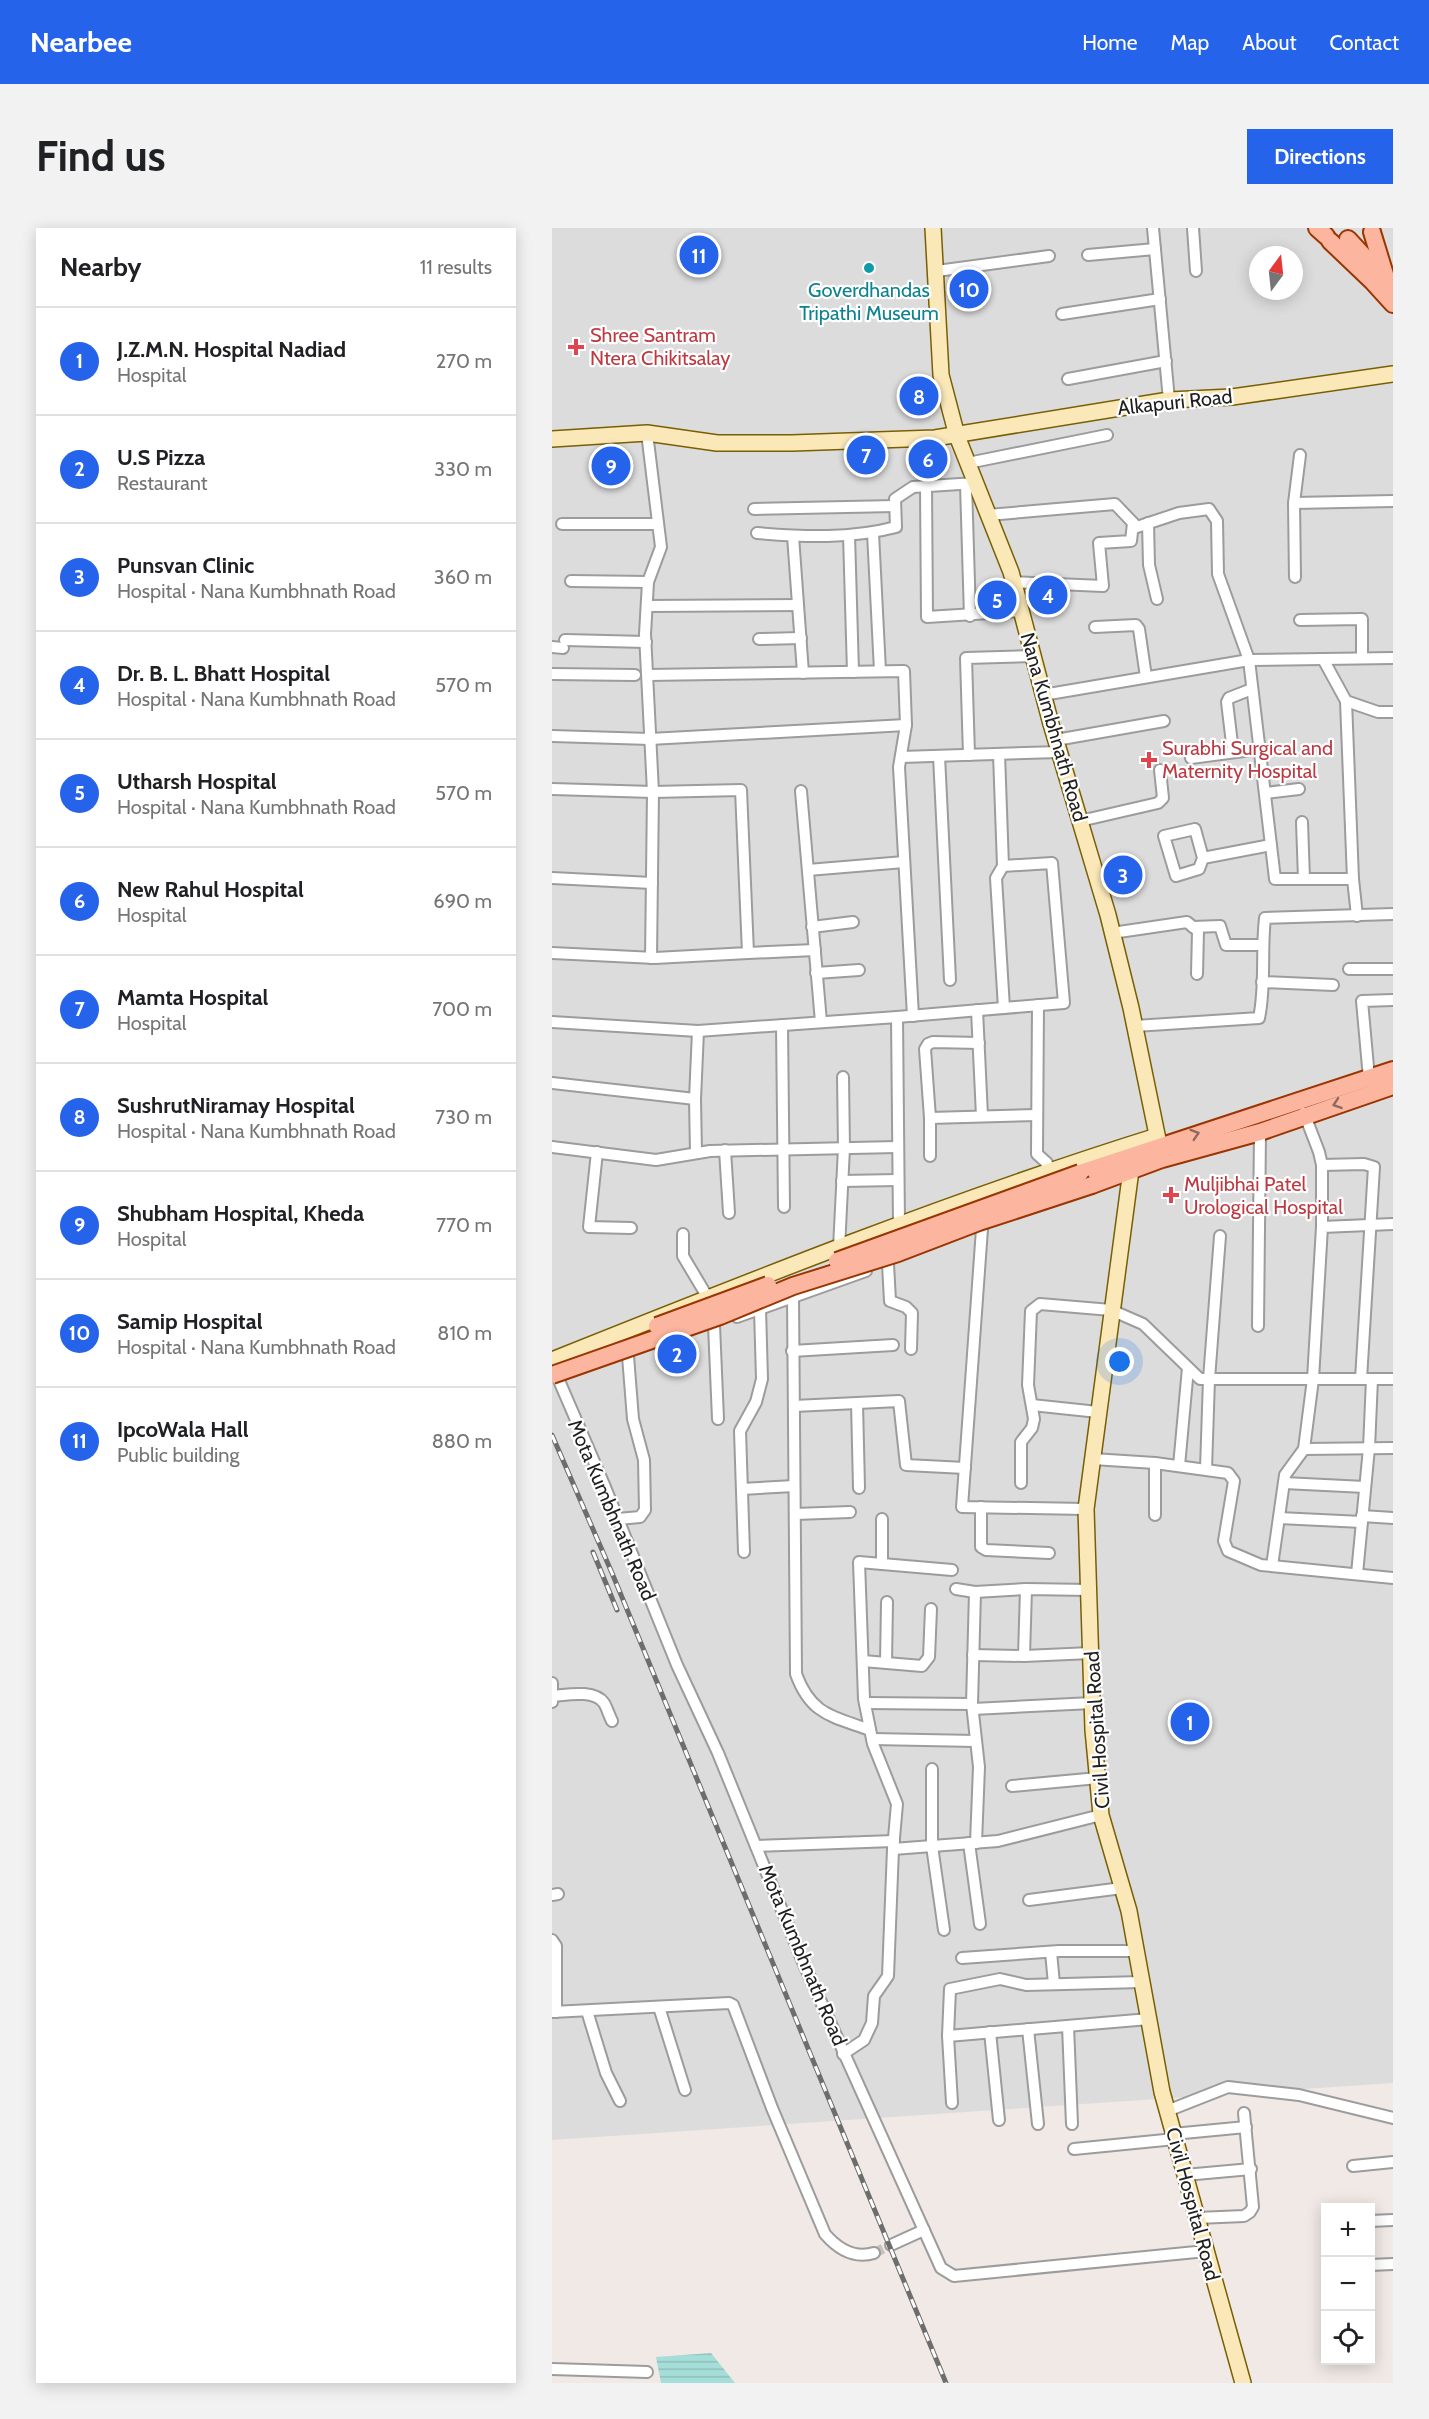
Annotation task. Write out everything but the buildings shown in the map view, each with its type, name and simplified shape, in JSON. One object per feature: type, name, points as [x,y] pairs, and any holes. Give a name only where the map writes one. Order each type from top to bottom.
[{"type":"main road","points":[[1325,233],[1338,243],[1350,234],[1362,236],[1373,229],[1391,284]]},
{"type":"main road","points":[[1325,233],[1393,304]]},
{"type":"main road","points":[[1350,234],[1391,284]]},
{"type":"main road","points":[[1086,1179],[1130,1175],[1159,1147],[1260,1132],[1303,1107],[1393,1070]]},
{"type":"main road","points":[[554,1371],[736,1296],[1086,1179],[1159,1147],[1303,1107],[1393,1086]]},
{"type":"street","name":"Nana Kumbhnath Road","points":[[933,228],[941,375],[957,436],[968,463],[971,483],[988,515],[1013,582],[1043,695],[1112,933],[1135,1026],[1159,1147]]},
{"type":"street","points":[[1153,228],[1169,400]]},
{"type":"street","points":[[1194,228],[1196,271]]},
{"type":"street","points":[[1088,255],[1155,249]]},
{"type":"street","points":[[937,271],[1049,256]]},
{"type":"street","points":[[1062,315],[1160,299]]},
{"type":"street","points":[[1068,379],[1166,362]]},
{"type":"street","name":"Alkapuri Road","points":[[552,439],[647,434],[728,443],[816,443],[957,436],[1169,400],[1232,396],[1393,374]]},
{"type":"street","points":[[647,434],[661,547],[648,582],[646,606],[653,792],[651,958]]},
{"type":"street","points":[[968,463],[1107,435]]},
{"type":"street","points":[[1295,577],[1294,503],[1300,455]]},
{"type":"street","points":[[757,533],[793,536],[849,536],[873,533],[896,527],[895,500],[913,487],[971,483],[970,616]]},
{"type":"street","points":[[926,486],[927,617],[1021,611]]},
{"type":"street","points":[[1294,503],[1393,501]]},
{"type":"street","points":[[988,515],[1115,504],[1137,527],[1179,513],[1209,509],[1217,522],[1218,574],[1249,660],[1275,879],[1353,879]]},
{"type":"street","points":[[754,509],[895,506]]},
{"type":"street","points":[[1013,582],[1103,586],[1099,543],[1131,541],[1133,523]]},
{"type":"street","points":[[1148,523],[1149,565],[1157,599]]},
{"type":"street","points":[[562,525],[658,524]]},
{"type":"street","points":[[873,533],[880,671]]},
{"type":"street","points":[[793,536],[803,673]]},
{"type":"street","points":[[849,536],[853,672]]},
{"type":"street","points":[[571,581],[648,582]]},
{"type":"street","points":[[646,606],[798,605]]},
{"type":"street","points":[[1300,620],[1362,619],[1362,658]]},
{"type":"street","points":[[1095,627],[1137,625],[1146,677]]},
{"type":"street","points":[[759,639],[801,638]]},
{"type":"street","points":[[560,645],[646,642]]},
{"type":"street","points":[[969,755],[966,658],[1033,656]]},
{"type":"street","points":[[1043,695],[1249,660],[1393,658]]},
{"type":"street","points":[[1323,659],[1346,701],[1353,879],[1357,916]]},
{"type":"street","points":[[648,675],[904,671],[906,725],[899,767],[913,1016]]},
{"type":"street","points":[[552,674],[635,675]]},
{"type":"street","points":[[1233,752],[1227,702],[1229,698],[1252,689]]},
{"type":"street","points":[[1346,701],[1378,712],[1393,712]]},
{"type":"street","points":[[901,757],[999,754],[1058,746],[1164,721]]},
{"type":"street","points":[[552,736],[650,739],[906,725]]},
{"type":"street","points":[[1191,758],[1259,748]]},
{"type":"street","points":[[999,754],[1003,866],[996,878],[1004,1008]]},
{"type":"street","points":[[939,756],[950,980]]},
{"type":"street","points":[[1080,821],[1158,803],[1163,798],[1160,770]]},
{"type":"street","points":[[552,789],[653,792],[741,790],[748,953]]},
{"type":"street","points":[[1265,793],[1299,789]]},
{"type":"street","points":[[801,791],[821,1022]]},
{"type":"street","points":[[1302,822],[1304,879]]},
{"type":"street","points":[[1196,829],[1203,858],[1199,869],[1176,876],[1164,836],[1196,829]]},
{"type":"street","points":[[1203,858],[1271,845]]},
{"type":"street","points":[[807,870],[904,862]]},
{"type":"street","points":[[552,1022],[698,1031],[1064,1003],[1052,863],[1003,866]]},
{"type":"street","points":[[552,878],[652,883]]},
{"type":"street","points":[[1135,1026],[1259,1018],[1262,1006],[1262,945],[1265,918],[1393,915]]},
{"type":"street","points":[[812,927],[853,922]]},
{"type":"street","points":[[1112,933],[1187,922],[1198,931],[1197,974]]},
{"type":"street","points":[[1193,927],[1220,926],[1226,945],[1262,945]]},
{"type":"street","points":[[552,953],[651,958],[814,950]]},
{"type":"street","points":[[1349,969],[1393,969]]},
{"type":"street","points":[[816,973],[859,970]]},
{"type":"street","points":[[1262,982],[1333,985]]},
{"type":"street","points":[[1369,1078],[1362,1001],[1393,996]]},
{"type":"street","points":[[1038,1005],[1037,1154],[1047,1163],[1046,1171]]},
{"type":"street","points":[[977,1010],[982,1116]]},
{"type":"street","points":[[897,1017],[899,1225]]},
{"type":"street","points":[[782,1025],[784,1207]]},
{"type":"street","points":[[696,1153],[695,1099],[698,1031]]},
{"type":"street","points":[[930,1156],[925,1049],[933,1042],[979,1043]]},
{"type":"street","points":[[839,1248],[844,1148],[843,1077]]},
{"type":"street","points":[[552,1083],[695,1099]]},
{"type":"street","points":[[1272,1566],[1288,1468],[1299,1459],[1304,1449],[1312,1379],[1322,1227],[1322,1165],[1303,1107]]},
{"type":"street","points":[[930,1118],[1037,1115]]},
{"type":"street","points":[[1258,1326],[1260,1132]]},
{"type":"street","points":[[552,1147],[656,1160],[725,1150],[897,1148]]},
{"type":"street","points":[[552,1360],[708,1298],[1046,1171],[1159,1147]]},
{"type":"street","points":[[725,1150],[729,1213]]},
{"type":"street","points":[[597,1152],[589,1227],[631,1228]]},
{"type":"street","points":[[1322,1165],[1364,1164],[1374,1167],[1367,1379],[1369,1448],[1357,1574]]},
{"type":"street","points":[[554,1371],[628,1356],[1130,1175]]},
{"type":"street","name":"Civil Hospital Road","points":[[1130,1175],[1086,1509],[1092,1703],[1101,1815],[1129,1911],[1167,2111],[1243,2383]]},
{"type":"street","points":[[842,1181],[898,1180]]},
{"type":"street","points":[[1322,1227],[1393,1224]]},
{"type":"street","points":[[982,1229],[962,1507],[1086,1509]]},
{"type":"street","points":[[683,1234],[683,1256],[708,1298]]},
{"type":"street","points":[[1206,1469],[1209,1379],[1220,1236]]},
{"type":"street","points":[[888,1264],[890,1301],[912,1313],[911,1349]]},
{"type":"street","points":[[793,1296],[796,1674],[803,1692],[811,1703],[829,1715],[871,1735],[976,1741]]},
{"type":"street","points":[[1021,1483],[1021,1442],[1032,1428],[1034,1419],[1028,1385],[1032,1311],[1040,1304],[1112,1310],[1143,1324],[1200,1379],[1393,1379]]},
{"type":"street","points":[[744,1552],[740,1431],[756,1402],[762,1379],[760,1309]]},
{"type":"street","points":[[714,1325],[718,1419]]},
{"type":"street","points":[[792,1351],[893,1345]]},
{"type":"street","points":[[618,1519],[640,1516],[645,1510],[644,1460],[641,1441],[633,1419],[628,1356]]},
{"type":"street","points":[[1179,1466],[1188,1368]]},
{"type":"street","name":"Mota Kumbhnath Road","points":[[554,1371],[618,1519],[657,1618],[718,1753],[843,2054],[864,2040],[872,2023],[874,1996],[888,1977],[893,1845],[897,1804],[871,1735],[865,1704],[859,1562],[952,1570]]},
{"type":"street","points":[[794,1406],[899,1401],[906,1465],[965,1468]]},
{"type":"street","points":[[857,1403],[859,1488]]},
{"type":"street","points":[[1032,1406],[1098,1412]]},
{"type":"street","points":[[1304,1449],[1393,1448]]},
{"type":"street","points":[[1093,1459],[1155,1463],[1228,1473],[1234,1481],[1224,1541],[1228,1551],[1261,1565],[1393,1578]]},
{"type":"street","points":[[1155,1463],[1155,1515]]},
{"type":"street","points":[[1284,1483],[1365,1486]]},
{"type":"street","points":[[742,1490],[794,1486]]},
{"type":"street","points":[[981,1507],[981,1547],[986,1550],[1049,1553]]},
{"type":"street","points":[[795,1514],[850,1512]]},
{"type":"street","points":[[1279,1518],[1393,1518]]},
{"type":"street","points":[[882,1519],[882,1564]]},
{"type":"street","points":[[956,1588],[975,1592],[1026,1589],[1090,1590]]},
{"type":"street","points":[[1024,1656],[1026,1589]]},
{"type":"street","points":[[975,1592],[972,1706],[979,1767],[973,1843],[980,1924]]},
{"type":"street","points":[[886,1663],[887,1602]]},
{"type":"street","points":[[863,1661],[922,1666],[927,1663],[931,1609]]},
{"type":"street","points":[[973,1655],[1024,1656],[1091,1653]]},
{"type":"street","points":[[552,1683],[552,1702]]},
{"type":"street","points":[[552,1696],[579,1694],[597,1697],[603,1702],[612,1721]]},
{"type":"street","points":[[865,1704],[972,1706],[1092,1703]]},
{"type":"street","points":[[932,1769],[932,1846],[944,1930]]},
{"type":"street","points":[[1012,1785],[1098,1778]]},
{"type":"street","points":[[756,1846],[932,1846],[998,1841],[1101,1815]]},
{"type":"street","points":[[1029,1900],[1122,1888]]},
{"type":"street","points":[[552,1940],[556,1946],[554,2012],[729,2003],[733,2005],[784,2137],[825,2234],[833,2243],[856,2255],[874,2253]]},
{"type":"street","points":[[962,1958],[1051,1952],[1137,1952]]},
{"type":"street","points":[[1051,1952],[1054,1984]]},
{"type":"street","points":[[952,2103],[948,2036],[950,1989],[1000,1979],[1026,1985],[1142,1982]]},
{"type":"street","points":[[659,2007],[685,2090]]},
{"type":"street","points":[[587,2011],[601,2059],[620,2101]]},
{"type":"street","points":[[948,2036],[1149,2019]]},
{"type":"street","points":[[1068,2026],[1072,2124]]},
{"type":"street","points":[[1028,2029],[1038,2124]]},
{"type":"street","points":[[990,2032],[999,2120]]},
{"type":"street","points":[[843,2054],[941,2268],[954,2276],[1206,2251]]},
{"type":"street","points":[[1167,2111],[1228,2087],[1299,2096],[1393,2118]]},
{"type":"street","points":[[1197,2218],[1244,2216],[1253,2207],[1244,2113]]},
{"type":"street","points":[[1074,2149],[1246,2127]]},
{"type":"street","points":[[1353,2166],[1393,2162]]},
{"type":"street","points":[[1185,2175],[1251,2169]]},
{"type":"street","points":[[1375,2221],[1393,2220]]},
{"type":"street","points":[[891,2245],[924,2230]]},
{"type":"street","points":[[1375,2265],[1393,2264]]},
{"type":"street","points":[[552,2369],[647,2372]]},
{"type":"shaded area","points":[[552,228],[1393,228],[1393,2083],[552,2140]]},
{"type":"water","points":[[711,2353],[735,2383],[661,2383],[656,2357]]},
{"type":"tunnel","points":[[874,2253],[891,2245]]},
{"type":"railway","points":[[552,1435],[612,1573],[946,2383]]},
{"type":"railway","points":[[593,1552],[617,1610]]},
{"type":"place","name":"IpcoWala Hall","points":[[699,255]]},
{"type":"place","name":"Goverdhandas Tripathi Museum","points":[[869,268]]},
{"type":"place","name":"Samip Hospital","points":[[969,289]]},
{"type":"place","name":"Shree Santram Ntera Chikitsalay","points":[[576,347]]},
{"type":"place","name":"SushrutNiramay Hospital","points":[[919,396]]},
{"type":"place","name":"Mamta Hospital","points":[[866,455]]},
{"type":"place","name":"New Rahul Hospital","points":[[928,459]]},
{"type":"place","name":"Shubham Hospital, Kheda","points":[[611,466]]},
{"type":"place","name":"Dr. B. L. Bhatt Hospital","points":[[1048,595]]},
{"type":"place","name":"Utharsh Hospital","points":[[997,600]]},
{"type":"place","name":"Surabhi Surgical and Maternity Hospital","points":[[1149,760]]},
{"type":"place","name":"Punsvan Clinic","points":[[1123,875]]},
{"type":"place","name":"Muljibhai Patel Urological Hospital","points":[[1171,1195]]},
{"type":"place","name":"U.S Pizza","points":[[677,1354]]},
{"type":"place","name":"J.Z.M.N. Hospital Nadiad","points":[[1190,1722]]}]
